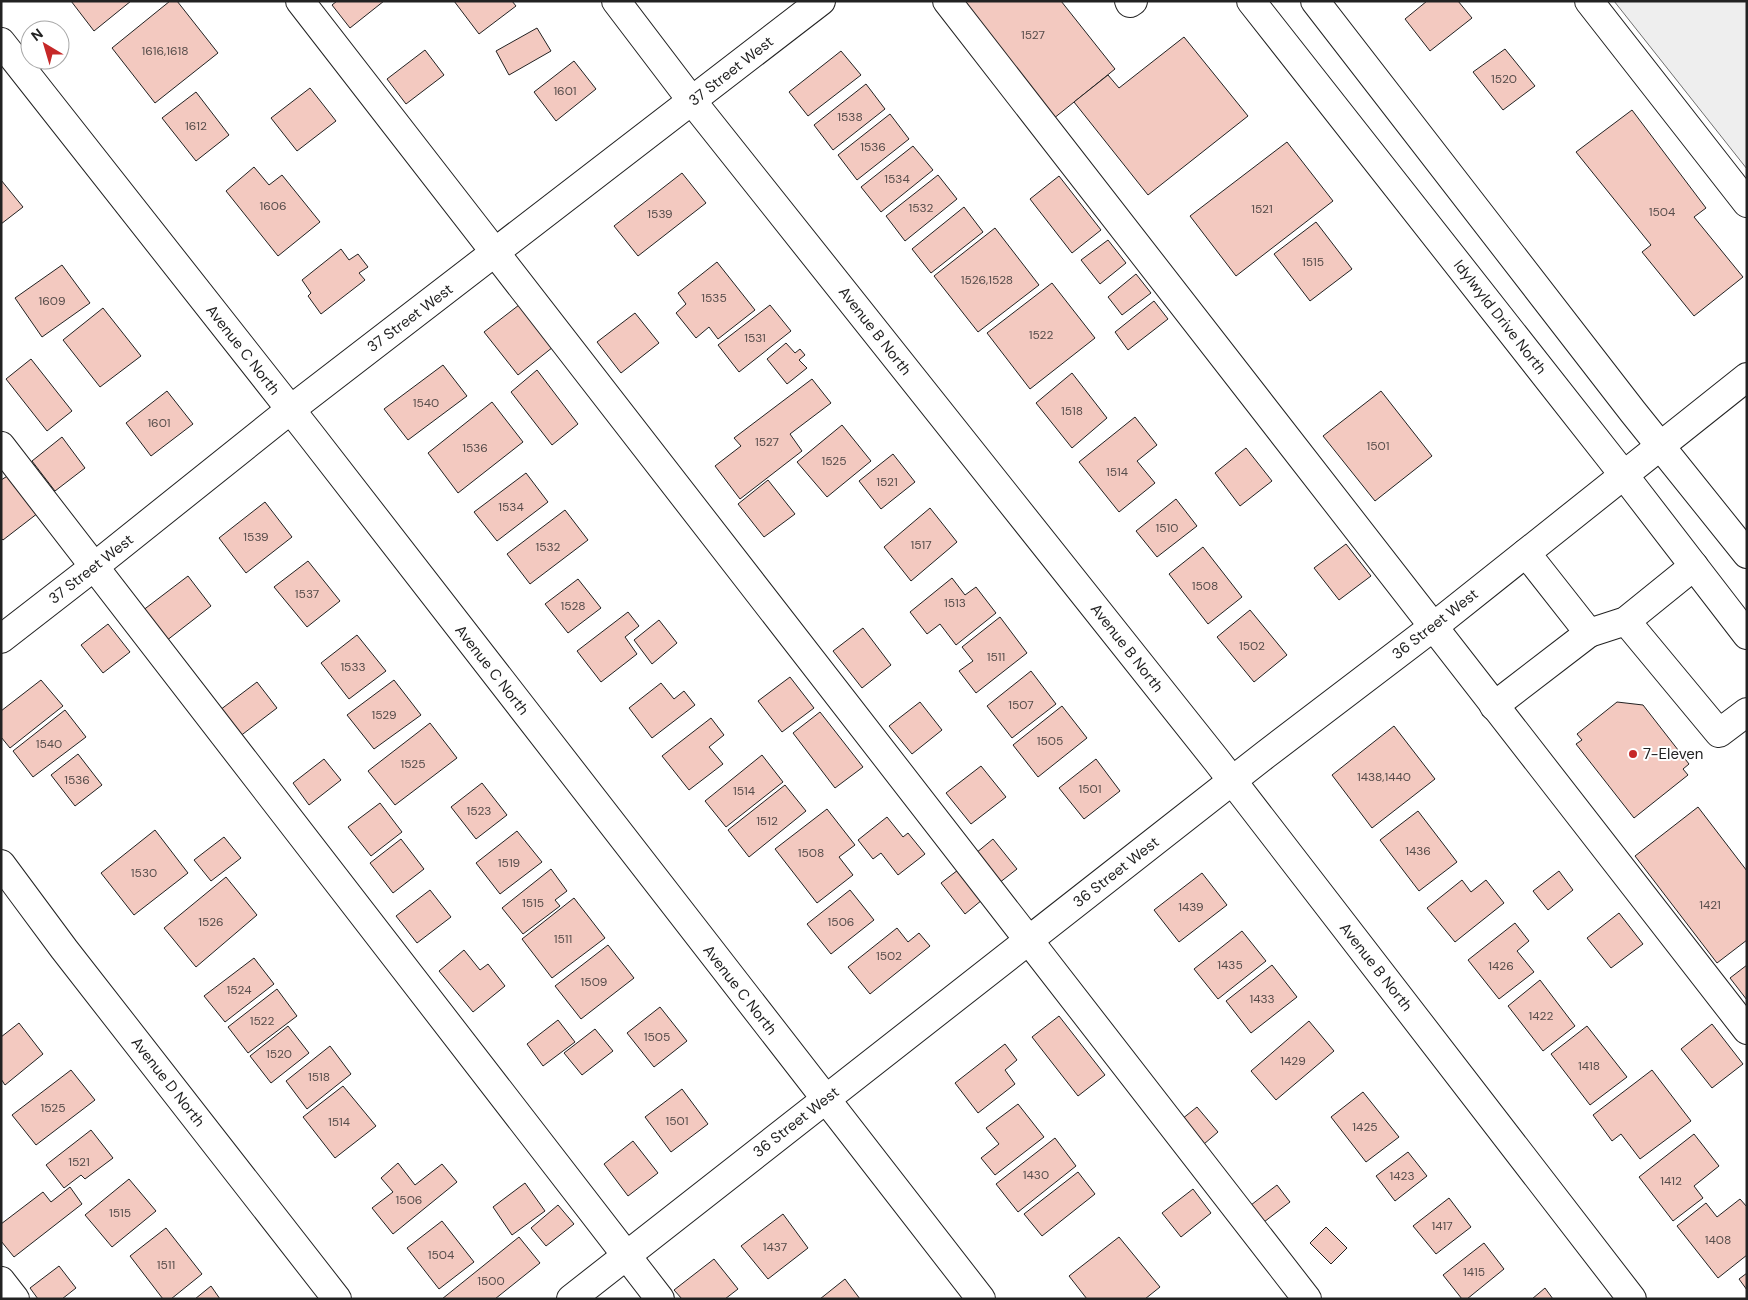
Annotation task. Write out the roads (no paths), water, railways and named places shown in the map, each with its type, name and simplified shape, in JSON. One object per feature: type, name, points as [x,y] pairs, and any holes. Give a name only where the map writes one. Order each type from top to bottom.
[{"type":"street","points":[[300,1],[1307,1299]]},
{"type":"street","name":"Avenue B North","points":[[616,1],[692,101],[1233,780],[1632,1299]]},
{"type":"street","name":"37 Street West","points":[[1,639],[290,410],[821,1]]},
{"type":"street","points":[[947,1],[1747,1030]]},
{"type":"street","name":"Idylwyld Drive North","points":[[1250,1],[1623,474],[1747,635]]},
{"type":"street","points":[[1315,1],[1659,445],[1747,554]]},
{"type":"street","points":[[1590,1],[1747,203]]},
{"type":"street","name":"Avenue C North","points":[[1,42],[290,410],[981,1299]]},
{"type":"street","name":"36 Street West","points":[[571,1299],[1233,780],[1433,627],[1747,376]]},
{"type":"street","points":[[1,446],[660,1299]]},
{"type":"street","points":[[1526,553],[1589,633]]},
{"type":"street","points":[[1494,706],[1589,633],[1626,621],[1694,566]]},
{"type":"street","points":[[1626,621],[1719,733],[1747,712]]},
{"type":"street","name":"Avenue D North","points":[[1,864],[64,949],[337,1299]]},
{"type":"street","points":[[1,1281],[15,1299]]},
{"type":"place","name":"7-Eleven","points":[[1633,754]]}]
